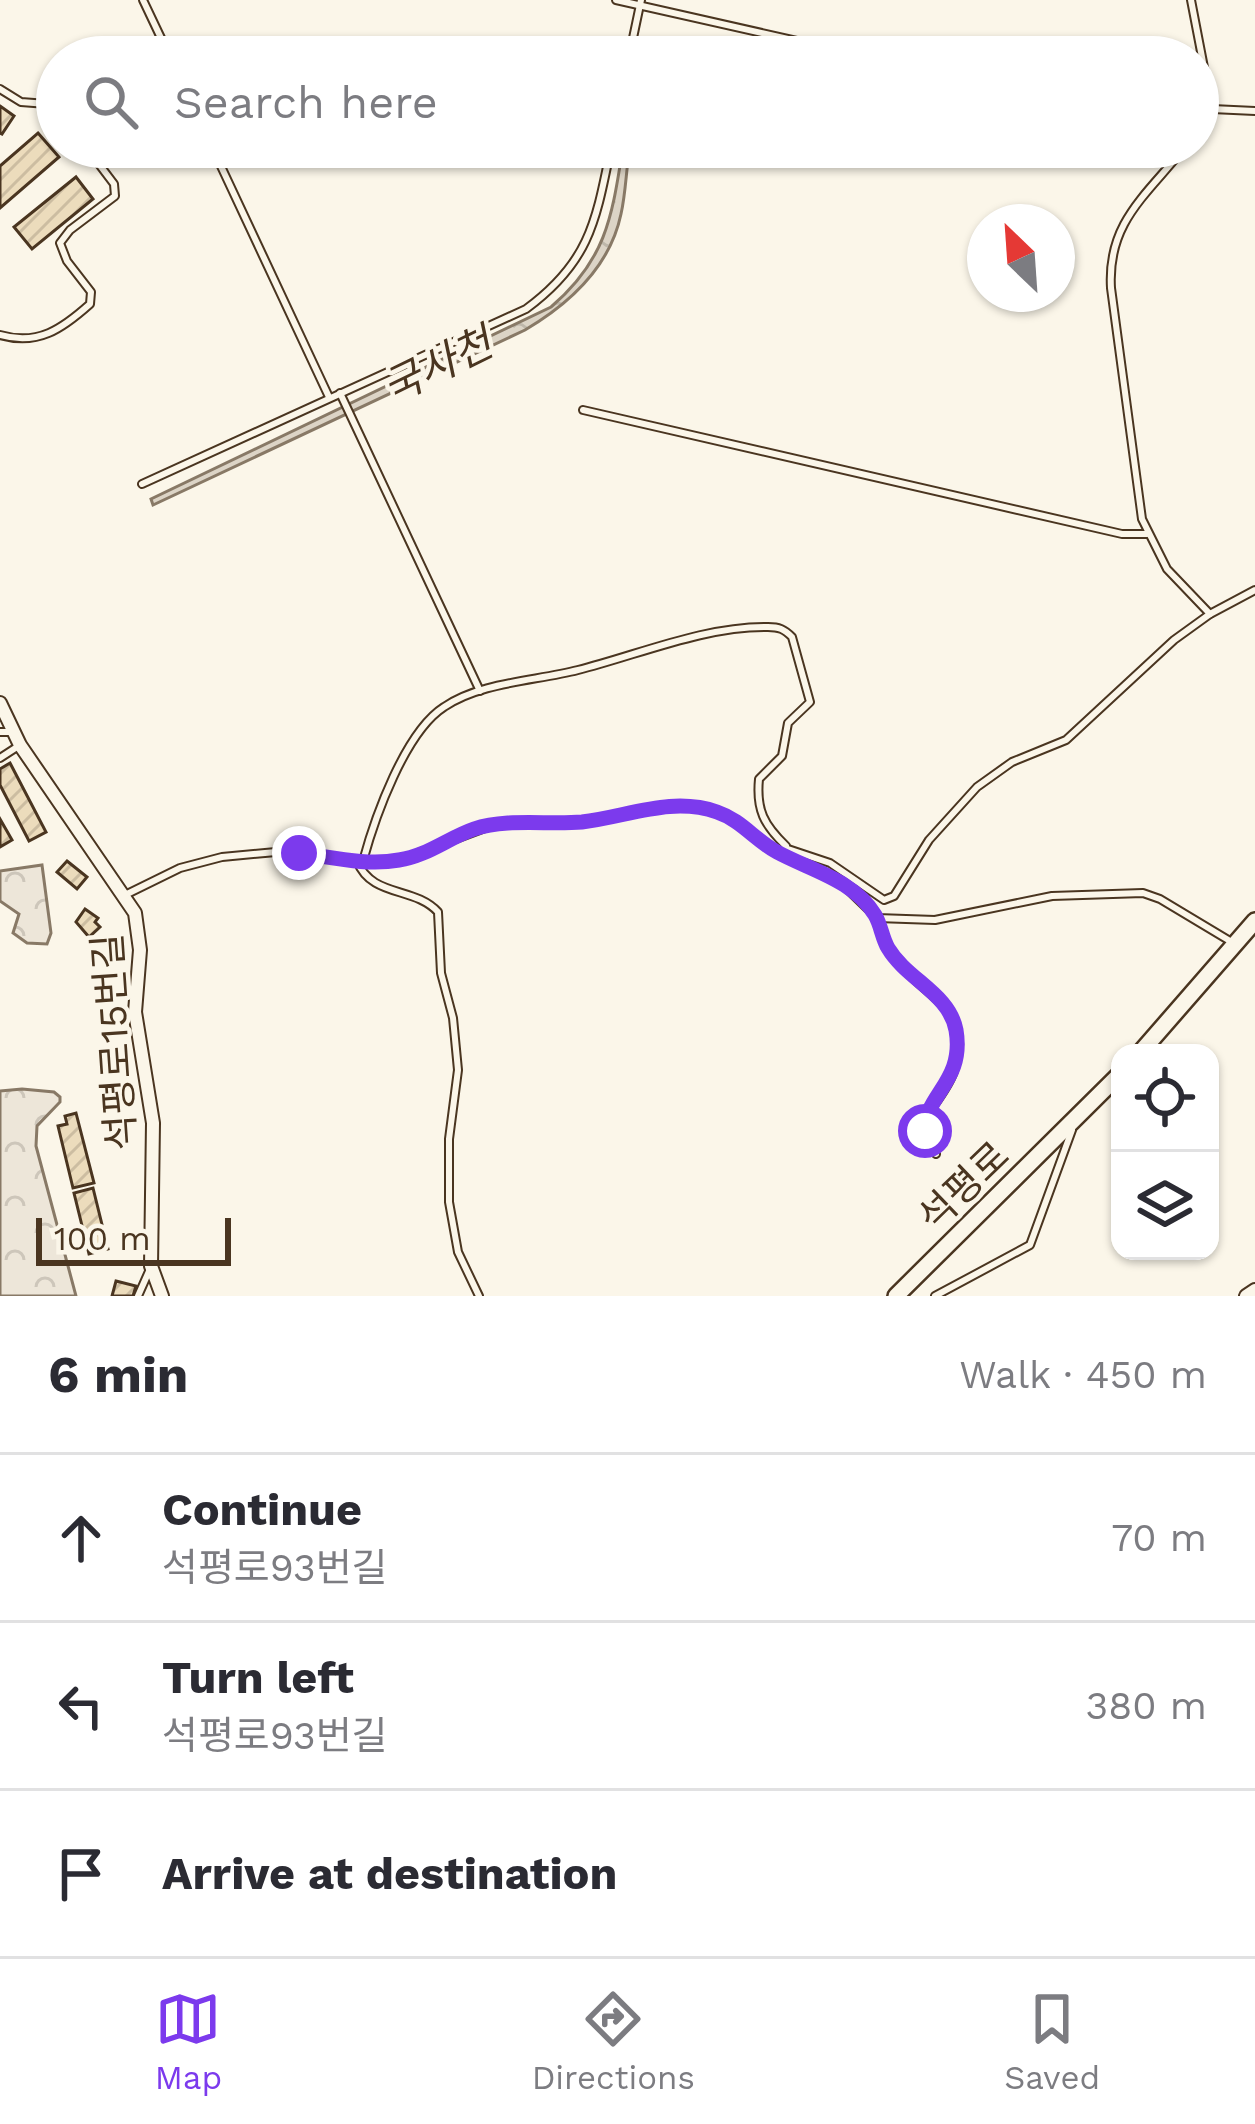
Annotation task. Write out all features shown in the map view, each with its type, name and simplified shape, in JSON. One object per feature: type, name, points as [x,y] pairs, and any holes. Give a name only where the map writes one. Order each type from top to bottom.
[{"type":"street","name":"석평로15번길","points":[[0,704],[11,736],[135,913],[139,933],[135,1012],[153,1123],[152,1266],[163,1296]]},
{"type":"street","points":[[1148,1044],[1255,921]]},
{"type":"street","name":"석평로","points":[[896,1296],[1111,1085]]},
{"type":"street","points":[[1246,1296],[1255,1290]]},
{"type":"lane","points":[[143,0],[160,36]]},
{"type":"lane","points":[[616,0],[774,36]]},
{"type":"lane","points":[[1191,0],[1198,36]]},
{"type":"lane","points":[[634,36],[642,4]]},
{"type":"lane","points":[[0,89],[20,102],[36,103]]},
{"type":"lane","points":[[1219,109],[1255,111]]},
{"type":"lane","points":[[0,335],[40,339],[90,304],[91,292],[59,243],[115,196],[114,184],[102,168]]},
{"type":"lane","points":[[222,168],[329,397]]},
{"type":"lane","points":[[142,484],[511,317],[544,296],[587,245],[606,168]]},
{"type":"lane","points":[[1167,168],[1115,238],[1111,288],[1131,453],[1147,534],[1167,569],[1210,614]]},
{"type":"lane","points":[[341,395],[480,691]]},
{"type":"lane","points":[[583,410],[1122,534],[1147,534]]},
{"type":"lane","points":[[479,1296],[458,1252],[447,1176],[458,1070],[453,1018],[441,974],[438,912],[430,903],[368,879],[360,861],[420,730],[442,707],[480,691],[718,633],[765,626],[785,630],[796,648],[810,702],[788,723],[782,755],[761,773],[758,790],[764,823],[783,850],[830,863],[884,901],[894,896],[929,840],[977,787],[1012,762],[1066,740],[1154,658],[1210,614],[1255,590]]},
{"type":"lane","points":[[0,758],[11,736]]},
{"type":"lane","points":[[125,895],[180,868],[222,857],[299,853],[360,861],[410,857],[494,825],[588,821],[676,806],[712,810],[820,871],[868,906],[892,954],[922,988],[942,1000],[956,1031],[954,1073],[925,1120],[936,1154]]},
{"type":"lane","points":[[877,917],[935,920],[1052,896],[1143,893],[1236,944]]},
{"type":"lane","points":[[868,906],[874,894]]},
{"type":"lane","name":"석평로","points":[[935,1296],[1030,1245],[1049,1183],[1075,1123]]},
{"type":"lane","points":[[138,1296],[152,1266]]},
{"type":"green space","points":[[42,865],[51,933],[47,944],[27,943],[13,933],[19,914],[0,901],[0,871]]},
{"type":"green space","points":[[0,1091],[54,1092],[60,1097],[37,1126],[36,1146],[76,1296],[0,1296]]},
{"type":"water","name":"국사천","points":[[619,168],[628,168],[623,206],[608,251],[585,282],[525,330],[153,505],[151,499],[551,307],[595,253]]},
{"type":"building","points":[[0,106],[14,116],[2,134],[0,133]]},
{"type":"building","points":[[36,135],[36,168],[46,168],[0,208],[0,166]]},
{"type":"building","points":[[76,177],[93,199],[32,249],[14,227]]},
{"type":"building","points":[[10,763],[46,832],[29,841],[0,785],[0,769]]},
{"type":"building","points":[[0,819],[12,840],[0,847]]},
{"type":"building","points":[[67,861],[87,877],[77,889],[57,872]]},
{"type":"building","points":[[85,909],[98,918],[95,922],[100,927],[89,937],[76,922]]},
{"type":"building","points":[[76,1113],[94,1183],[73,1188],[58,1126],[67,1124],[65,1116]]},
{"type":"building","points":[[93,1188],[108,1249],[89,1254],[74,1193]]},
{"type":"building","points":[[116,1281],[136,1286],[133,1296],[112,1296]]},
{"type":"route","points":[[299,853],[397,861],[494,825],[588,821],[676,806],[730,817],[767,846],[820,871],[868,906],[892,954],[922,988],[950,1010],[956,1031],[954,1073],[925,1120],[925,1131]]}]
